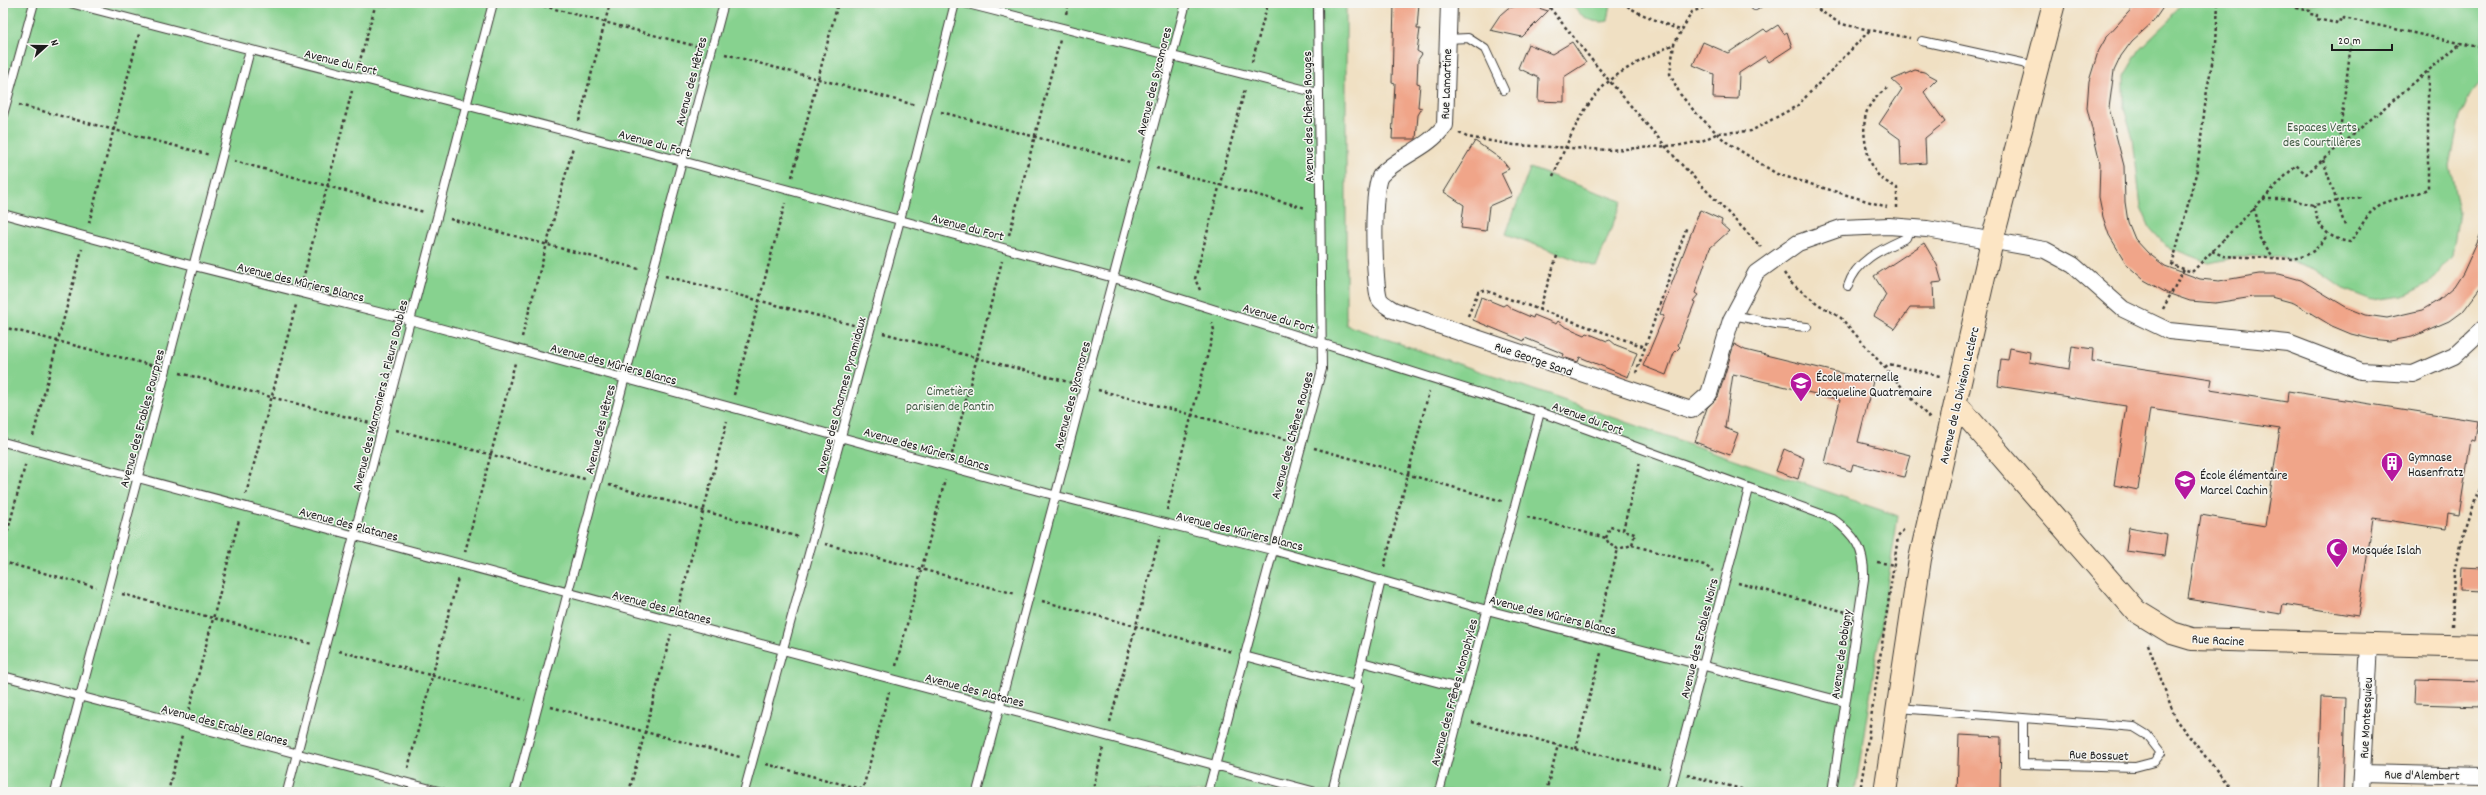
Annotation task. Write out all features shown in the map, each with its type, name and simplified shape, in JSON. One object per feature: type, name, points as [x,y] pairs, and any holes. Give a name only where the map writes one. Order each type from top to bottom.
[{"type":"main road","name":"Avenue de la Division Leclerc","points":[[1886,792],[1920,559],[1958,399],[1992,241],[2039,66],[2054,3]]},
{"type":"main road","name":"Rue Racine","points":[[1958,399],[2136,611],[2172,633],[2192,639],[2483,647]]},
{"type":"street","name":"Rue Lamartine","points":[[1380,300],[1375,282],[1375,192],[1380,176],[1438,135],[1445,125],[1449,3]]},
{"type":"street","points":[[1734,315],[1756,273],[1798,243],[1841,228],[1904,227],[2045,250],[2073,265],[2123,309],[2169,331],[2288,343],[2360,371],[2413,374],[2454,356],[2483,329]]},
{"type":"street","name":"Rue George Sand","points":[[1380,300],[1393,310],[1691,410],[1709,394],[1734,315]]},
{"type":"street","name":"Rue Montesquieu","points":[[2361,792],[2368,644]]},
{"type":"street","name":"Rue d'Alembert","points":[[2362,772],[2483,776]]},
{"type":"lane","points":[[3,115],[34,3]]},
{"type":"lane","name":"Avenue du Fort","points":[[70,3],[682,161],[1114,278],[1540,412],[1832,518],[1843,526]]},
{"type":"lane","name":"Avenue des Marroniers à Fleurs Doubles","points":[[287,792],[355,537],[465,105],[493,3]]},
{"type":"lane","name":"Avenue des Hêtres","points":[[515,792],[569,594],[652,272],[724,3]]},
{"type":"lane","name":"Avenue des Charmes Pyramidaux","points":[[744,792],[784,651],[840,436],[900,220],[955,3]]},
{"type":"lane","points":[[964,3],[1062,30],[1318,93]]},
{"type":"lane","name":"Avenue des Sycomores","points":[[977,792],[1086,387],[1186,3]]},
{"type":"lane","name":"Avenue des Chênes Rouges","points":[[1208,792],[1322,369],[1318,3]]},
{"type":"lane","points":[[1447,39],[1468,38],[1485,49],[1504,90]]},
{"type":"lane","points":[[1922,41],[2039,66]]},
{"type":"lane","name":"Avenue des Erables Pourpres","points":[[55,792],[81,698],[137,478],[250,50]]},
{"type":"lane","name":"Avenue des Mûriers Blancs","points":[[3,214],[194,266],[410,320],[1057,496],[1272,550],[1487,610],[1704,664],[1845,702]]},
{"type":"lane","points":[[1848,286],[1852,275],[1865,261],[1881,249],[1906,238],[1904,227]]},
{"type":"lane","points":[[1734,315],[1776,324],[1807,327]]},
{"type":"lane","name":"Avenue des Frênes Monophyles","points":[[1439,792],[1540,412]]},
{"type":"lane","name":"Avenue des Platanes","points":[[3,442],[1316,792]]},
{"type":"lane","name":"Avenue des Erables Noirs","points":[[1670,792],[1749,489]]},
{"type":"lane","name":"Avenue de Bobigny","points":[[1832,792],[1858,615],[1864,560],[1861,548],[1843,526]]},
{"type":"lane","points":[[1356,685],[1381,580]]},
{"type":"lane","points":[[1244,656],[1359,686],[1332,792]]},
{"type":"lane","points":[[1362,662],[1466,690]]},
{"type":"lane","name":"Avenue des Erables Planes","points":[[3,676],[185,726],[442,792]]},
{"type":"lane","name":"Rue Bossuet","points":[[1898,708],[2134,727],[2147,735],[2161,753],[2154,762],[2135,767],[2023,764],[2023,719]]},
{"type":"path","points":[[168,792],[376,3]]},
{"type":"path","points":[[404,782],[610,3]]},
{"type":"path","points":[[862,791],[922,569],[1069,3]]},
{"type":"path","points":[[1092,792],[1214,330],[1195,279],[1268,3]]},
{"type":"path","points":[[1546,3],[1610,82],[1666,147],[1774,260],[1792,283],[1818,304],[1841,318],[1948,440]]},
{"type":"path","points":[[1622,3],[1639,13],[1682,31]]},
{"type":"path","points":[[1715,3],[1692,12],[1674,44],[1670,74],[1680,94],[1695,112],[1725,141],[1777,174],[1888,207],[1904,227]]},
{"type":"path","points":[[1808,3],[1841,24],[1860,29],[1871,29],[1922,41]]},
{"type":"path","points":[[2218,3],[2216,43],[2207,90],[2198,170],[2172,265],[2192,272],[2296,165],[2306,174],[2461,43]]},
{"type":"path","points":[[2288,3],[2297,5],[2296,8],[2310,11],[2310,14],[2317,15],[2316,19],[2330,22],[2336,23],[2338,20],[2343,21],[2344,18],[2482,48],[2483,44]]},
{"type":"path","points":[[3,549],[85,237],[115,130],[142,21]]},
{"type":"path","points":[[1445,125],[1467,137],[1514,145],[1565,149],[1610,150],[1666,147],[1702,140],[1718,133],[1751,131],[1797,106],[1871,29]]},
{"type":"path","points":[[1553,176],[1565,149],[1588,107],[1610,82],[1637,62],[1674,44]]},
{"type":"path","points":[[2338,147],[2351,44]]},
{"type":"path","points":[[2314,205],[2316,218],[2328,235],[2350,242],[2377,207],[2406,195],[2423,192],[2428,188],[2428,71]]},
{"type":"path","points":[[1887,88],[1876,96],[1866,114],[1865,137],[1868,159],[1879,177],[1897,188],[1904,227]]},
{"type":"path","points":[[7,102],[1192,414],[1407,475],[1499,498],[1514,513],[1606,538],[1609,544],[1618,549],[1632,545],[1704,565],[1725,580],[1858,615]]},
{"type":"path","points":[[2323,160],[2346,226]]},
{"type":"path","points":[[2262,199],[2287,199],[2314,205],[2363,197]]},
{"type":"path","points":[[2254,208],[2259,237],[2274,258]]},
{"type":"path","points":[[1630,390],[1687,226]]},
{"type":"path","points":[[2212,251],[2223,256],[2292,259],[2305,256],[2315,250],[2328,235]]},
{"type":"path","points":[[1539,310],[1558,253]]},
{"type":"path","points":[[2155,324],[2184,269]]},
{"type":"path","points":[[1460,333],[1478,292],[1484,290],[1645,347]]},
{"type":"path","points":[[3,327],[598,482],[1244,656]]},
{"type":"path","points":[[1885,367],[1890,364],[1947,378],[1944,388],[1958,399]]},
{"type":"path","points":[[1381,580],[1432,378]]},
{"type":"path","points":[[1623,530],[1643,449]]},
{"type":"path","points":[[2452,646],[2454,573],[2459,549],[2483,476]]},
{"type":"path","points":[[1606,538],[1610,528],[1635,533],[1632,545]]},
{"type":"path","points":[[1860,792],[1898,537],[1905,528]]},
{"type":"path","points":[[1864,560],[1894,565]]},
{"type":"path","points":[[3,562],[862,791],[872,792]]},
{"type":"path","points":[[2136,611],[2176,720],[2234,792]]},
{"type":"path","points":[[1459,718],[1558,745],[1676,772],[1753,792]]},
{"type":"path","points":[[1546,792],[1558,745]]},
{"type":"path","points":[[3,789],[13,792]]},
{"type":"green space","name":"Cimetière parisien de Pantin","points":[[3,3],[1346,3],[1346,325],[1898,516],[1855,792],[3,792]]},
{"type":"green space","points":[[1570,3],[1611,3],[1608,21],[1597,22],[1586,18]]},
{"type":"green space","name":"Espaces Verts des Courtillères","points":[[2181,3],[2483,3],[2483,80],[2469,97],[2459,120],[2450,166],[2459,212],[2452,256],[2430,283],[2403,296],[2373,300],[2341,288],[2314,269],[2284,258],[2250,255],[2209,263],[2166,246],[2150,228],[2141,207],[2133,139],[2124,107],[2124,76],[2140,49],[2169,21]]},
{"type":"green space","points":[[1530,168],[1622,201],[1596,267],[1506,234]]},
{"type":"building","points":[[1394,3],[1419,3],[1417,29],[1420,29],[1417,51],[1422,54],[1418,60],[1417,83],[1420,84],[1418,107],[1422,108],[1418,115],[1416,139],[1392,139],[1395,83],[1392,82]]},
{"type":"building","points":[[2137,3],[2166,3],[2153,22],[2132,41],[2121,56],[2114,71],[2109,108],[2124,166],[2125,202],[2128,222],[2135,239],[2148,253],[2165,266],[2200,279],[2219,281],[2260,274],[2279,274],[2301,280],[2346,307],[2366,315],[2387,318],[2422,310],[2439,300],[2454,287],[2463,273],[2483,229],[2483,285],[2464,310],[2449,321],[2412,337],[2390,341],[2371,339],[2351,334],[2332,326],[2294,303],[2272,297],[2253,297],[2215,303],[2190,301],[2167,293],[2144,280],[2127,265],[2109,235],[2103,217],[2099,197],[2100,163],[2087,108],[2089,81],[2098,52],[2107,36]]},
{"type":"building","points":[[1526,4],[1548,11],[1522,37],[1490,30],[1500,15],[1508,8]]},
{"type":"building","points":[[1778,25],[1784,34],[1787,32],[1792,47],[1769,62],[1765,56],[1739,73],[1738,99],[1713,98],[1714,74],[1693,65],[1703,42],[1728,53],[1764,29],[1767,32]]},
{"type":"building","points":[[1572,42],[1586,63],[1564,77],[1564,102],[1538,101],[1539,78],[1518,68],[1528,44],[1552,54]]},
{"type":"building","points":[[1915,70],[1924,72],[1937,79],[1924,92],[1945,122],[1925,138],[1926,163],[1901,165],[1900,139],[1879,124],[1902,89],[1892,80]]},
{"type":"building","points":[[1475,141],[1502,160],[1509,169],[1501,173],[1512,196],[1489,206],[1486,231],[1461,228],[1464,205],[1444,192]]},
{"type":"building","points":[[1700,210],[1722,220],[1721,224],[1729,231],[1710,248],[1695,293],[1698,295],[1693,301],[1695,302],[1678,345],[1680,347],[1674,353],[1666,375],[1643,366],[1664,316],[1660,314]]},
{"type":"building","points":[[1924,243],[1937,265],[1942,282],[1933,283],[1934,308],[1910,308],[1895,329],[1874,316],[1886,295],[1874,276]]},
{"type":"building","points":[[1481,297],[1503,306],[1506,304],[1512,309],[1533,318],[1534,315],[1556,324],[1558,321],[1564,326],[1585,335],[1587,333],[1607,341],[1610,340],[1616,345],[1637,353],[1628,377],[1580,357],[1578,362],[1563,357],[1564,354],[1525,338],[1524,341],[1473,320]]},
{"type":"building","points":[[1734,344],[1745,350],[1873,381],[1858,442],[1910,455],[1904,477],[1853,464],[1851,471],[1825,463],[1840,400],[1733,374],[1725,428],[1738,433],[1730,455],[1695,442],[1707,408],[1718,397]]},
{"type":"building","points":[[2072,346],[2093,349],[2092,361],[2212,379],[2210,390],[2287,402],[2288,391],[2478,421],[2475,441],[2471,440],[2459,515],[2448,513],[2446,529],[2373,518],[2358,616],[2283,604],[2281,614],[2188,599],[2201,515],[2265,526],[2280,429],[2150,409],[2138,490],[2114,485],[2126,406],[1998,386],[2001,359],[2008,360],[2010,348],[2030,352],[2029,362],[2069,369]]},
{"type":"building","points":[[1784,449],[1804,458],[1798,479],[1776,471]]},
{"type":"building","points":[[2129,527],[2167,534],[2164,556],[2126,551]]},
{"type":"building","points":[[2461,567],[2483,568],[2483,591],[2460,590]]},
{"type":"building","points":[[2415,679],[2483,681],[2483,706],[2414,704]]},
{"type":"building","points":[[2321,697],[2346,698],[2343,792],[2318,792]]},
{"type":"building","points":[[1959,735],[2001,737],[2000,792],[1957,792]]},
{"type":"place","name":"École maternelle Jacqueline Quatremaire","points":[[1801,402]]},
{"type":"place","name":"Gymnase Hasenfratz","points":[[2392,482]]},
{"type":"place","name":"École élémentaire Marcel Cachin","points":[[2185,500]]},
{"type":"place","name":"Mosquée Islah","points":[[2337,568]]}]
